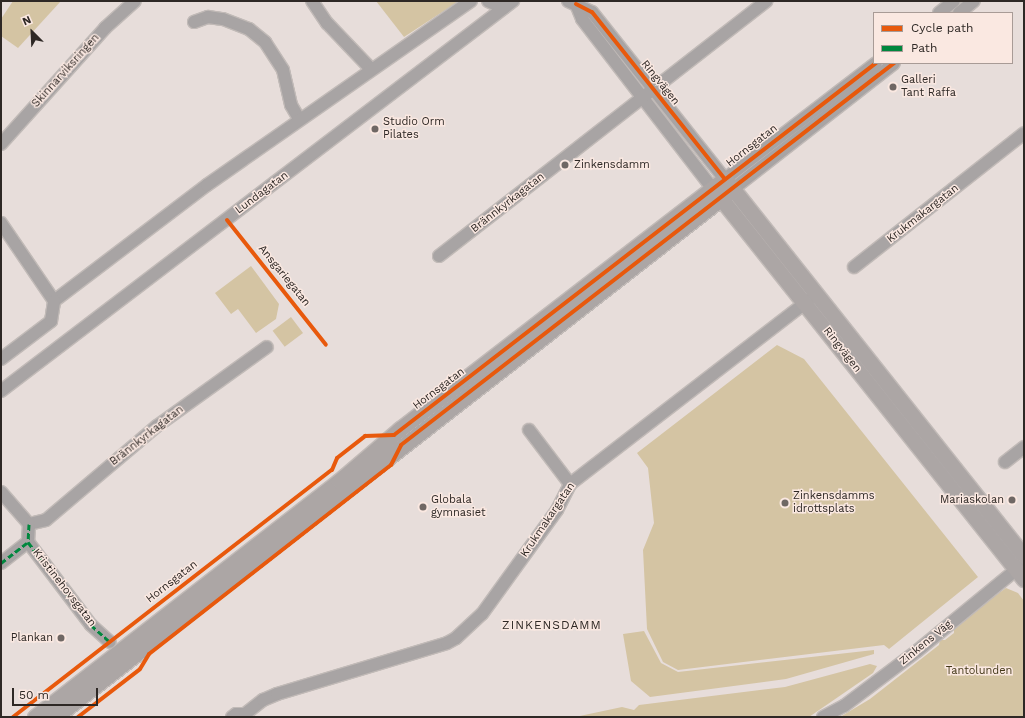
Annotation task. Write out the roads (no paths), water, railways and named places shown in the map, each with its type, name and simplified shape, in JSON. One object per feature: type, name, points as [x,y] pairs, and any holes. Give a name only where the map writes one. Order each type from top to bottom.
[{"type":"main road","name":"Hornsgatan","points":[[55,717],[132,650],[339,481],[400,429],[729,184]]},
{"type":"main road","name":"Ringvägen","points":[[729,184],[810,299],[1021,570]]},
{"type":"main road","name":"Ringvägen","points":[[716,194],[810,299],[1024,556]]},
{"type":"main road","name":"Hornsgatan","points":[[35,717],[132,650]]},
{"type":"street","name":"Skinnarviksringen","points":[[1,144],[105,28],[135,1]]},
{"type":"street","points":[[312,1],[327,22],[371,69]]},
{"type":"street","points":[[54,301],[202,189],[371,69],[471,1]]},
{"type":"street","name":"Lundagatan","points":[[488,1],[508,4]]},
{"type":"street","name":"Brännkyrkagatan","points":[[439,256],[766,1]]},
{"type":"street","points":[[939,12],[954,1]]},
{"type":"street","points":[[960,12],[974,1]]},
{"type":"street","name":"Ringvägen","points":[[574,2],[592,12],[729,184]]},
{"type":"street","name":"Ringvägen","points":[[574,2],[582,19],[716,194]]},
{"type":"street","name":"Lundagatan","points":[[1,391],[508,4]]},
{"type":"street","points":[[194,22],[208,16],[223,19],[249,30],[265,42],[283,70],[291,104],[300,119]]},
{"type":"street","name":"Hornsgatan","points":[[729,184],[875,64]]},
{"type":"street","name":"Hornsgatan","points":[[729,184],[893,64]]},
{"type":"street","name":"Krukmakargatan","points":[[854,267],[1024,133]]},
{"type":"street","points":[[1,223],[54,301],[51,321],[1,358]]},
{"type":"street","name":"Krukmakargatan","points":[[232,717],[236,714],[245,716],[263,700],[277,694],[447,643],[456,638],[482,614],[557,510],[570,484],[810,299]]},
{"type":"street","name":"Brännkyrkagatan","points":[[29,524],[46,520],[141,438],[267,347]]},
{"type":"street","points":[[529,430],[570,484]]},
{"type":"street","points":[[1005,462],[1024,447]]},
{"type":"street","points":[[1,492],[29,524]]},
{"type":"street","name":"Kristinehovsgatan","points":[[29,524],[28,542],[91,625],[110,642]]},
{"type":"street","points":[[1,563],[28,542]]},
{"type":"street","name":"Zinkens Väg","points":[[823,717],[844,706],[1021,570]]},
{"type":"place","name":"Galleri Tant Raffa","points":[[893,87]]},
{"type":"place","name":"Studio Orm Pilates","points":[[375,129]]},
{"type":"place","name":"Zinkensdamm","points":[[565,165]]},
{"type":"place","name":"Mariaskolan","points":[[1012,500]]},
{"type":"place","name":"Zinkensdamms idrottsplats","points":[[785,503]]},
{"type":"place","name":"Globala gymnasiet","points":[[423,507]]},
{"type":"place","name":"Plankan","points":[[61,638]]},
{"type":"district","name":"ZINKENSDAMM","points":[[552,626]]},
{"type":"park label","name":"Tantolunden","points":[[979,671]]}]
